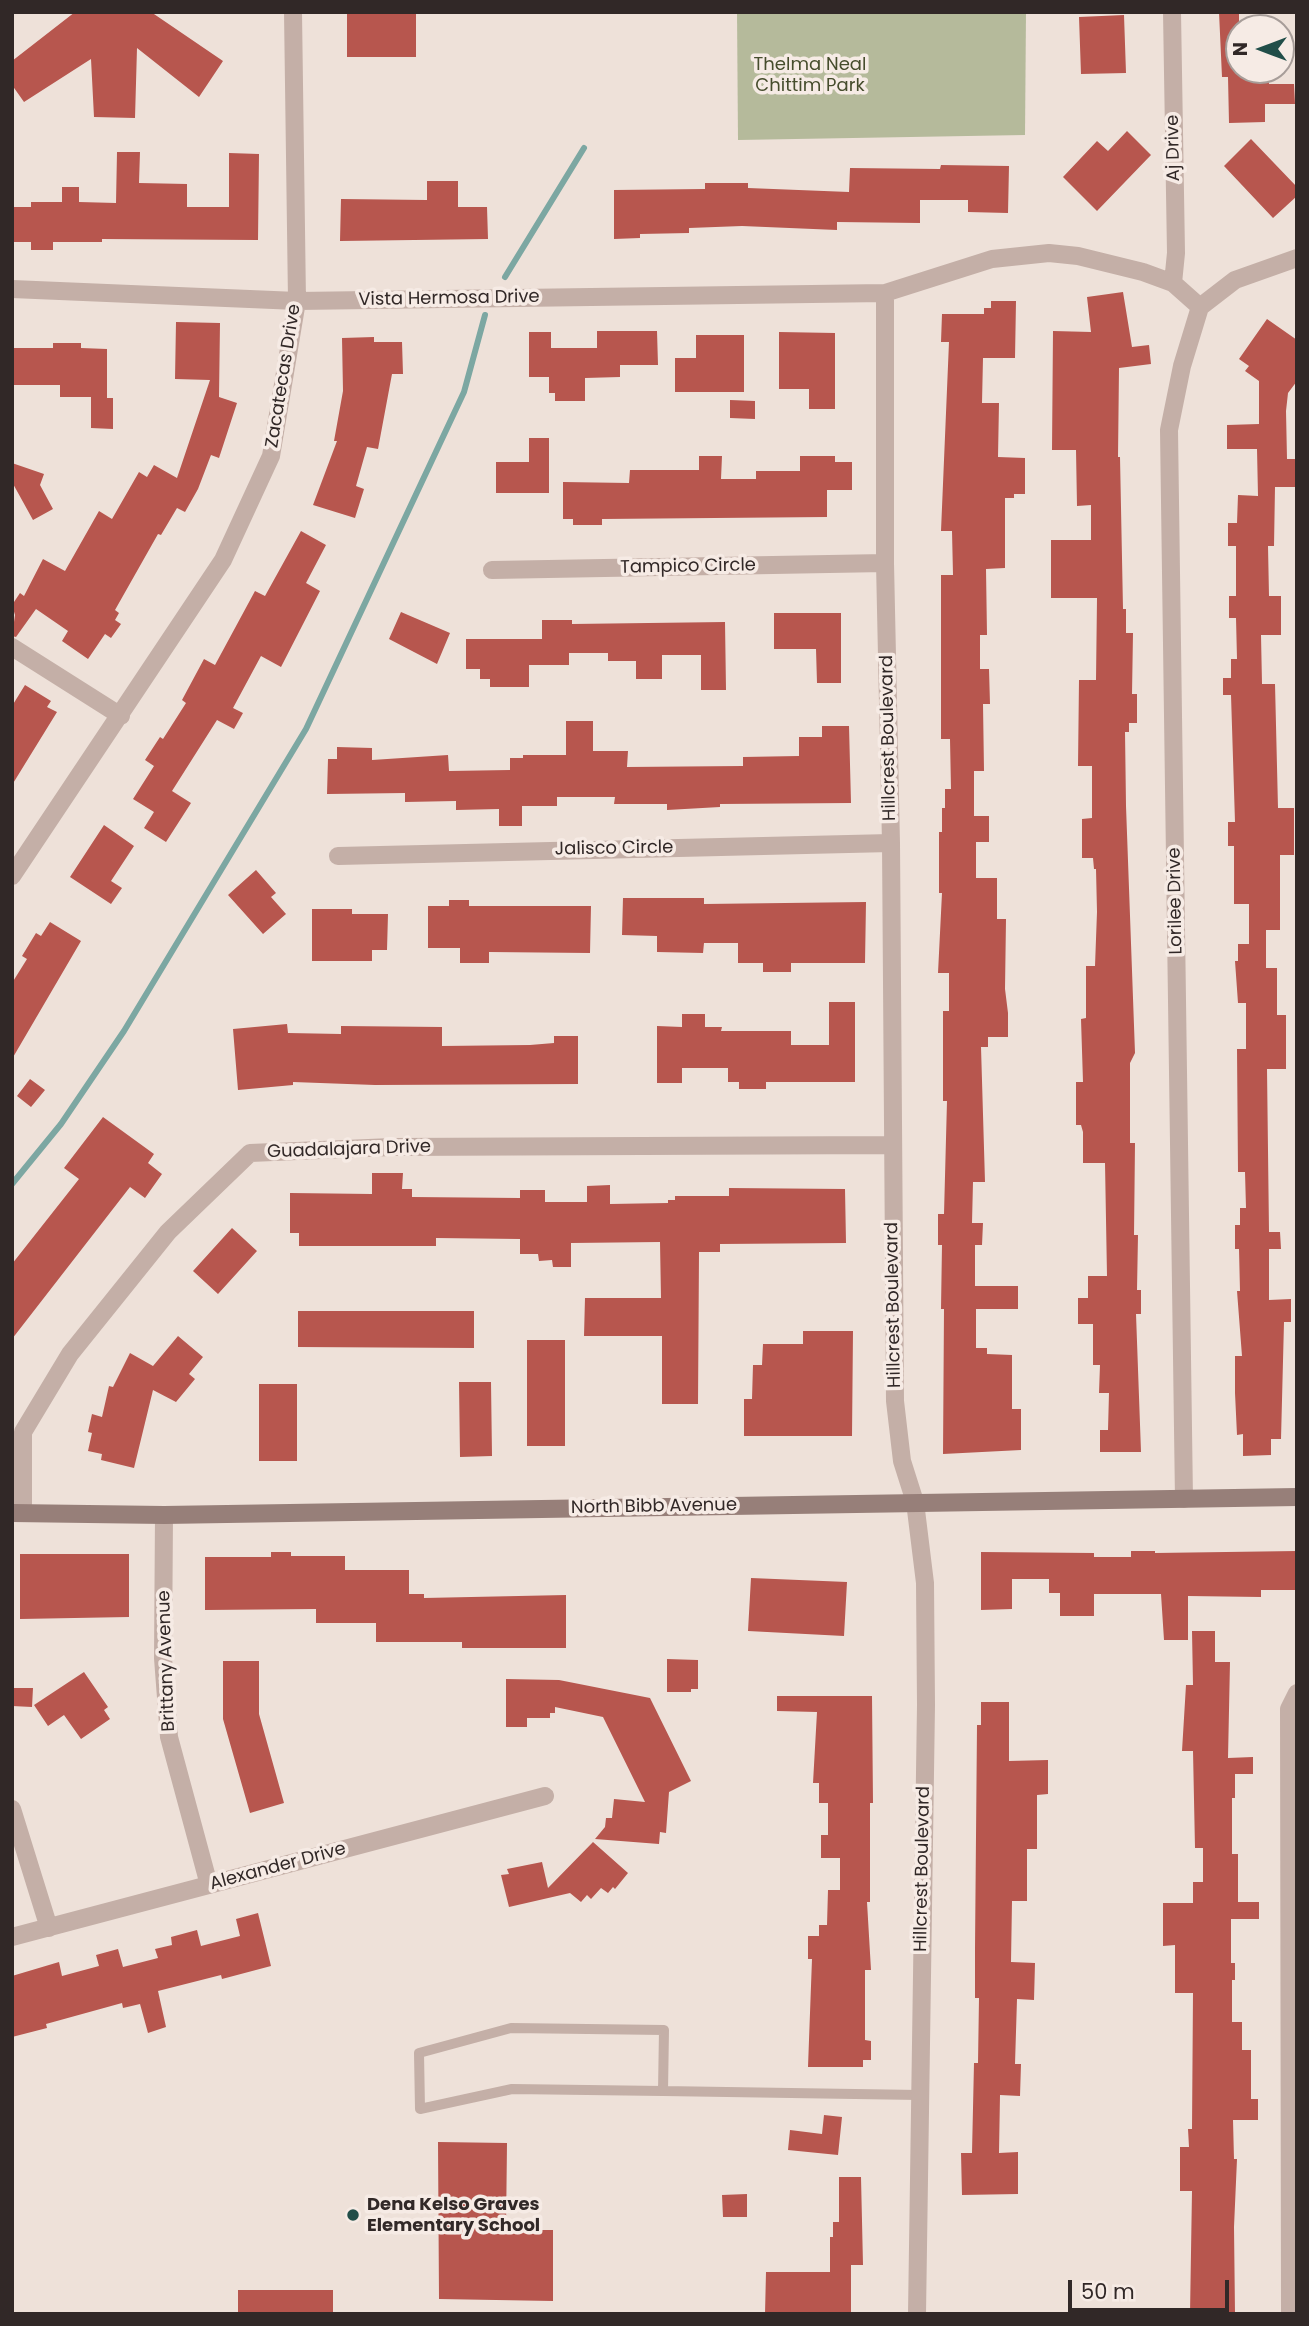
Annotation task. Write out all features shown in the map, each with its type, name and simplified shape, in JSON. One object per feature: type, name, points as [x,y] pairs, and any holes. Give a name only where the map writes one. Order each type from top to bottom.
[{"type":"main road","name":"North Bibb Avenue","points":[[18,1513],[164,1515],[1297,1497]]},
{"type":"street","name":"Zacatecas Drive","points":[[12,876],[223,560],[271,456],[297,301],[293,12]]},
{"type":"street","name":"Aj Drive","points":[[1172,12],[1176,253],[1173,283]]},
{"type":"street","name":"Vista Hermosa Drive","points":[[12,289],[297,301],[885,293],[992,259],[1049,253],[1101,261],[1173,283]]},
{"type":"street","points":[[1173,283],[1200,307],[1236,280],[1297,258]]},
{"type":"street","name":"Hillcrest Boulevard","points":[[885,293],[885,563],[891,843],[891,1145],[895,1401],[902,1461],[915,1502],[925,1583],[926,1704],[917,2314]]},
{"type":"street","name":"Lorilee Drive","points":[[1184,1499],[1170,430],[1182,366],[1200,307]]},
{"type":"street","name":"Tampico Circle","points":[[492,570],[885,563]]},
{"type":"street","points":[[12,647],[121,716]]},
{"type":"street","name":"Jalisco Circle","points":[[338,856],[891,843]]},
{"type":"street","name":"Guadalajara Drive","points":[[18,1513],[23,1432],[70,1354],[168,1232],[250,1153],[406,1147],[891,1145]]},
{"type":"street","name":"Brittany Avenue","points":[[164,1515],[163,1658],[169,1737],[209,1885]]},
{"type":"street","points":[[1290,2314],[1289,1709],[1297,1693]]},
{"type":"street","name":"Alexander Drive","points":[[12,1937],[545,1796]]},
{"type":"street","points":[[12,1809],[49,1928]]},
{"type":"lane","points":[[663,2091],[664,2030],[511,2028],[419,2053],[420,2109],[512,2088],[663,2091],[919,2095]]},
{"type":"green space","name":"Thelma Neal Chittim Park","points":[[737,12],[1026,12],[1025,135],[738,140]]},
{"type":"building","points":[[75,12],[151,12],[223,61],[199,97],[137,48],[135,118],[94,117],[91,59],[24,102],[12,85],[12,61]]},
{"type":"building","points":[[347,12],[416,12],[416,57],[347,57]]},
{"type":"building","points":[[1219,12],[1239,12],[1225,14],[1225,77],[1222,77]]},
{"type":"building","points":[[1124,15],[1126,73],[1081,74],[1079,17]]},
{"type":"building","points":[[1228,84],[1294,84],[1295,104],[1265,104],[1265,122],[1229,123]]},
{"type":"building","points":[[1127,131],[1151,155],[1097,211],[1063,177],[1097,141],[1108,151]]},
{"type":"building","points":[[1251,139],[1297,187],[1297,196],[1273,218],[1224,166]]},
{"type":"building","points":[[117,152],[140,152],[139,183],[187,184],[187,207],[229,207],[229,153],[259,154],[258,240],[102,239],[102,242],[53,242],[53,250],[31,250],[31,242],[12,242],[12,207],[31,207],[31,202],[62,202],[62,187],[79,187],[79,202],[116,203]]},
{"type":"building","points":[[941,165],[1009,166],[1008,213],[968,212],[968,200],[920,200],[920,223],[837,222],[837,230],[742,226],[689,228],[689,233],[640,234],[640,238],[614,239],[614,190],[705,189],[705,183],[748,183],[748,188],[849,192],[850,168],[940,169]]},
{"type":"building","points":[[427,181],[458,181],[458,207],[487,207],[488,239],[340,241],[341,199],[427,200]]},
{"type":"building","points":[[1123,292],[1132,347],[1149,345],[1151,364],[1119,368],[1118,457],[1123,609],[1126,609],[1126,633],[1133,633],[1132,694],[1137,694],[1137,723],[1129,723],[1129,732],[1125,732],[1135,1053],[1130,1063],[1130,1143],[1135,1143],[1134,1235],[1138,1235],[1137,1290],[1141,1290],[1141,1314],[1136,1314],[1141,1452],[1100,1452],[1100,1430],[1108,1430],[1109,1393],[1099,1393],[1100,1365],[1093,1365],[1093,1324],[1078,1324],[1078,1298],[1088,1298],[1088,1276],[1107,1276],[1105,1163],[1083,1163],[1083,1132],[1081,1125],[1076,1125],[1076,1082],[1083,1082],[1081,1019],[1086,1018],[1086,966],[1095,966],[1097,912],[1096,869],[1093,858],[1082,858],[1082,819],[1092,818],[1092,766],[1078,766],[1079,680],[1096,680],[1097,598],[1051,598],[1051,540],[1091,540],[1091,505],[1077,506],[1076,450],[1052,450],[1053,331],[1091,332],[1087,297]]},
{"type":"building","points":[[991,301],[1016,301],[1015,358],[983,358],[982,403],[999,403],[998,457],[1025,458],[1025,494],[1014,494],[1014,498],[1005,498],[1005,568],[986,569],[987,635],[980,635],[980,669],[989,669],[990,704],[983,704],[984,771],[974,771],[974,816],[989,816],[989,842],[976,842],[976,878],[997,878],[997,919],[1006,919],[1005,989],[1008,1037],[988,1037],[988,1047],[981,1047],[985,1182],[973,1182],[972,1223],[983,1223],[982,1245],[975,1245],[975,1286],[1018,1286],[1018,1309],[976,1309],[976,1348],[987,1348],[987,1354],[1012,1355],[1012,1409],[1021,1409],[1021,1450],[943,1454],[944,1309],[941,1309],[942,1245],[938,1245],[938,1214],[944,1214],[947,1101],[943,1101],[943,1011],[949,1011],[949,973],[938,973],[942,893],[939,893],[939,832],[942,832],[945,789],[951,789],[950,739],[941,739],[941,575],[953,575],[952,531],[941,531],[949,342],[941,342],[942,314],[984,314],[984,308],[991,308]]},
{"type":"building","points":[[1267,319],[1297,340],[1297,381],[1288,393],[1286,411],[1287,459],[1297,459],[1297,487],[1275,487],[1274,546],[1268,546],[1269,596],[1281,596],[1281,635],[1261,635],[1262,684],[1275,684],[1278,808],[1294,808],[1294,855],[1280,855],[1280,930],[1266,930],[1266,968],[1277,968],[1277,1015],[1286,1015],[1286,1069],[1267,1069],[1269,1232],[1280,1232],[1281,1249],[1269,1249],[1269,1300],[1291,1299],[1291,1322],[1284,1322],[1281,1439],[1271,1439],[1271,1455],[1243,1456],[1243,1434],[1237,1435],[1235,1393],[1235,1356],[1242,1356],[1237,1291],[1240,1291],[1239,1249],[1235,1249],[1235,1225],[1240,1225],[1240,1208],[1246,1208],[1245,1172],[1238,1172],[1237,1049],[1246,1049],[1246,1003],[1238,1003],[1235,961],[1238,961],[1238,944],[1249,944],[1249,904],[1234,904],[1234,846],[1228,846],[1228,822],[1235,822],[1231,695],[1223,695],[1223,678],[1231,678],[1231,659],[1237,659],[1236,618],[1229,618],[1229,596],[1236,596],[1236,546],[1228,546],[1228,523],[1237,523],[1238,495],[1258,496],[1257,449],[1227,449],[1227,425],[1259,424],[1259,381],[1245,371],[1249,366],[1239,359]]},
{"type":"building","points":[[176,322],[220,323],[219,397],[237,403],[219,458],[211,455],[198,489],[185,512],[177,508],[161,535],[158,534],[115,610],[119,613],[115,620],[121,624],[111,638],[105,634],[88,659],[62,641],[68,631],[36,609],[16,637],[12,636],[15,615],[12,605],[20,593],[24,596],[43,559],[65,571],[99,511],[112,519],[139,472],[147,477],[154,465],[177,478],[210,380],[175,379]]},
{"type":"building","points":[[597,331],[657,331],[658,365],[620,365],[620,377],[585,378],[585,401],[555,401],[555,393],[549,393],[549,377],[529,377],[529,332],[551,332],[551,348],[597,348]]},
{"type":"building","points":[[779,332],[835,333],[835,409],[809,409],[809,389],[779,389]]},
{"type":"building","points":[[696,335],[744,335],[744,392],[675,392],[675,358],[696,358]]},
{"type":"building","points":[[374,337],[374,342],[402,342],[403,374],[392,374],[378,449],[367,447],[356,486],[364,489],[355,518],[313,505],[337,441],[334,441],[343,391],[342,338]]},
{"type":"building","points":[[53,343],[81,343],[81,348],[107,349],[107,398],[113,398],[113,429],[91,428],[91,397],[60,397],[60,385],[12,385],[12,348],[53,348]]},
{"type":"building","points":[[730,400],[755,401],[755,419],[730,418]]},
{"type":"building","points":[[529,438],[549,438],[549,493],[496,493],[496,462],[529,462]]},
{"type":"building","points":[[699,456],[722,456],[721,479],[756,479],[756,471],[800,471],[800,456],[835,456],[835,462],[852,462],[852,490],[827,490],[827,517],[602,519],[602,525],[573,525],[573,519],[563,519],[563,482],[629,483],[630,470],[699,470]]},
{"type":"building","points":[[12,463],[44,474],[40,485],[53,509],[33,520],[12,482]]},
{"type":"building","points":[[301,531],[326,545],[306,583],[320,591],[281,667],[261,656],[233,708],[243,713],[234,729],[217,720],[172,791],[191,803],[166,842],[144,828],[154,812],[133,799],[154,766],[145,760],[160,737],[163,739],[186,703],[182,700],[204,659],[215,665],[255,591],[265,596]]},
{"type":"building","points":[[401,612],[450,633],[437,664],[389,639]]},
{"type":"building","points":[[774,613],[841,613],[841,683],[817,683],[816,649],[774,649]]},
{"type":"building","points":[[542,620],[572,620],[572,624],[725,622],[726,690],[701,690],[701,655],[662,655],[662,679],[636,679],[636,661],[608,661],[608,653],[569,653],[569,665],[529,665],[529,687],[490,687],[490,679],[480,679],[480,669],[466,669],[466,639],[542,639]]},
{"type":"building","points":[[25,685],[51,701],[47,707],[57,712],[12,785],[12,706]]},
{"type":"building","points":[[566,721],[593,721],[593,751],[628,751],[627,767],[743,766],[743,757],[799,756],[799,737],[822,737],[822,726],[849,726],[851,803],[720,804],[720,807],[667,810],[667,804],[614,804],[615,797],[557,797],[557,806],[522,806],[522,826],[499,826],[499,809],[456,810],[456,801],[405,802],[405,793],[327,794],[328,759],[337,759],[337,747],[372,748],[372,760],[448,755],[449,771],[510,770],[510,758],[523,758],[523,755],[566,755]]},
{"type":"building","points":[[104,825],[134,846],[111,881],[122,888],[111,904],[70,877]]},
{"type":"building","points":[[256,870],[276,893],[271,897],[286,914],[263,934],[228,895]]},
{"type":"building","points":[[623,898],[704,898],[704,904],[866,902],[865,963],[791,963],[791,972],[763,972],[763,963],[738,963],[738,943],[704,943],[703,953],[657,952],[657,936],[622,935]]},
{"type":"building","points":[[449,900],[469,900],[469,906],[591,906],[590,953],[489,952],[489,963],[460,963],[460,948],[428,948],[428,906],[449,906]]},
{"type":"building","points":[[312,909],[352,909],[352,914],[388,914],[387,950],[372,950],[372,961],[312,961]]},
{"type":"building","points":[[50,922],[81,941],[12,1059],[12,983],[27,959],[22,956],[36,933],[41,936]]},
{"type":"building","points":[[829,1002],[855,1002],[855,1082],[766,1082],[766,1089],[739,1089],[739,1082],[728,1082],[728,1068],[682,1068],[682,1083],[657,1083],[657,1026],[682,1027],[682,1014],[705,1014],[705,1027],[722,1027],[721,1031],[791,1031],[791,1045],[829,1045]]},
{"type":"building","points":[[287,1024],[288,1033],[341,1034],[341,1026],[442,1027],[442,1046],[530,1045],[554,1043],[554,1036],[578,1036],[578,1084],[375,1085],[293,1082],[293,1085],[238,1090],[233,1029]]},
{"type":"building","points":[[30,1079],[45,1090],[31,1107],[17,1096]]},
{"type":"building","points":[[103,1117],[154,1154],[148,1163],[162,1174],[145,1198],[130,1187],[12,1339],[12,1264],[79,1179],[64,1168]]},
{"type":"building","points":[[372,1173],[403,1173],[402,1189],[412,1189],[412,1197],[520,1198],[520,1190],[545,1190],[545,1202],[587,1202],[587,1186],[610,1185],[610,1204],[668,1203],[668,1200],[675,1200],[675,1196],[729,1196],[729,1188],[845,1189],[846,1243],[720,1244],[720,1252],[699,1252],[698,1404],[662,1404],[662,1336],[584,1336],[585,1298],[661,1298],[660,1242],[571,1243],[571,1267],[553,1267],[552,1260],[539,1261],[538,1254],[520,1254],[520,1239],[436,1238],[436,1246],[299,1246],[299,1233],[290,1233],[290,1193],[372,1194]]},
{"type":"building","points":[[232,1228],[257,1251],[218,1294],[193,1271]]},
{"type":"building","points":[[298,1311],[474,1311],[474,1348],[298,1347]]},
{"type":"building","points":[[803,1331],[853,1331],[852,1436],[744,1436],[744,1399],[752,1399],[753,1365],[762,1365],[763,1344],[803,1344]]},
{"type":"building","points":[[178,1336],[203,1357],[189,1374],[195,1379],[176,1402],[153,1390],[134,1468],[101,1460],[102,1454],[88,1451],[92,1414],[102,1417],[109,1386],[113,1387],[130,1353],[153,1366]]},
{"type":"building","points":[[527,1340],[565,1340],[565,1446],[527,1446]]},
{"type":"building","points":[[459,1382],[491,1382],[492,1456],[460,1457]]},
{"type":"building","points":[[259,1384],[297,1384],[297,1461],[259,1461]]},
{"type":"building","points":[[1131,1551],[1297,1551],[1297,1590],[1261,1590],[1261,1597],[1188,1596],[1188,1640],[1164,1640],[1161,1594],[1094,1594],[1094,1616],[1060,1616],[1060,1593],[1049,1593],[1049,1579],[1012,1579],[1012,1609],[981,1610],[981,1552],[1094,1553],[1094,1557],[1131,1557]]},
{"type":"building","points":[[271,1552],[291,1552],[291,1556],[345,1556],[345,1570],[409,1570],[409,1594],[424,1594],[424,1598],[566,1595],[566,1648],[462,1648],[462,1642],[376,1642],[376,1623],[316,1623],[316,1609],[205,1610],[205,1557],[271,1557]]},
{"type":"building","points":[[20,1554],[129,1554],[129,1617],[20,1619]]},
{"type":"building","points":[[751,1578],[847,1582],[844,1636],[748,1631]]},
{"type":"building","points":[[1192,1631],[1215,1631],[1215,1662],[1230,1662],[1228,1758],[1253,1757],[1253,1774],[1235,1774],[1235,1798],[1232,1798],[1232,1854],[1238,1854],[1238,1902],[1259,1902],[1259,1919],[1231,1919],[1231,1963],[1235,1963],[1235,1980],[1232,1980],[1232,2022],[1242,2022],[1242,2050],[1251,2050],[1251,2099],[1258,2099],[1258,2120],[1233,2120],[1234,2159],[1237,2159],[1234,2227],[1235,2314],[1190,2314],[1192,2191],[1180,2191],[1180,2147],[1189,2147],[1188,2129],[1192,2129],[1193,1993],[1175,1993],[1175,1945],[1163,1946],[1163,1903],[1193,1903],[1193,1882],[1203,1882],[1203,1848],[1195,1848],[1193,1751],[1182,1751],[1186,1685],[1193,1685]]},
{"type":"building","points":[[667,1659],[698,1660],[698,1689],[691,1689],[691,1692],[667,1692]]},
{"type":"building","points":[[223,1661],[259,1661],[259,1714],[284,1803],[250,1813],[223,1719]]},
{"type":"building","points":[[84,1672],[108,1707],[104,1710],[110,1719],[81,1739],[64,1715],[48,1726],[34,1705]]},
{"type":"building","points":[[506,1679],[559,1680],[650,1698],[691,1781],[669,1792],[666,1833],[660,1832],[659,1844],[595,1839],[605,1827],[606,1818],[612,1818],[614,1799],[645,1802],[603,1717],[555,1707],[555,1713],[550,1713],[550,1718],[527,1718],[527,1727],[506,1727]]},
{"type":"building","points":[[12,1688],[33,1688],[32,1707],[12,1706]]},
{"type":"building","points":[[777,1696],[872,1696],[873,1803],[870,1803],[870,1902],[867,1902],[871,1970],[865,1970],[865,2040],[871,2041],[871,2060],[863,2060],[863,2067],[808,2067],[812,1959],[808,1959],[808,1936],[819,1936],[819,1925],[827,1925],[828,1890],[840,1890],[840,1858],[821,1858],[821,1835],[828,1835],[828,1803],[819,1803],[819,1783],[813,1783],[817,1712],[777,1711]]},
{"type":"building","points":[[981,1702],[1009,1702],[1009,1761],[1048,1760],[1048,1794],[1037,1795],[1037,1849],[1027,1849],[1027,1901],[1012,1901],[1011,1962],[1035,1963],[1034,2000],[1017,1999],[1015,2064],[1021,2064],[1020,2096],[1000,2095],[999,2153],[1018,2152],[1018,2194],[962,2195],[961,2153],[972,2153],[974,2063],[978,2063],[979,1998],[975,1998],[975,1948],[977,1725],[981,1725]]},
{"type":"building","points":[[593,1842],[628,1873],[615,1889],[613,1887],[608,1893],[601,1888],[591,1899],[587,1895],[581,1902],[570,1893],[509,1907],[501,1875],[509,1874],[507,1869],[542,1862],[548,1888]]},
{"type":"building","points":[[258,1913],[271,1966],[222,1979],[221,1975],[158,1991],[166,2027],[148,2033],[140,2004],[123,2008],[122,2003],[46,2024],[47,2028],[12,2037],[12,1976],[59,1962],[62,1976],[99,1966],[96,1955],[118,1949],[123,1967],[158,1958],[155,1949],[172,1945],[171,1937],[197,1930],[201,1946],[240,1936],[236,1919]]},
{"type":"building","points":[[824,2115],[842,2117],[838,2155],[788,2150],[790,2130],[822,2134]]},
{"type":"building","points":[[438,2142],[507,2143],[506,2230],[553,2230],[553,2301],[439,2299]]},
{"type":"building","points":[[839,2177],[861,2177],[863,2265],[851,2265],[851,2314],[765,2314],[766,2272],[830,2272],[830,2237],[833,2237],[833,2222],[839,2222]]},
{"type":"building","points":[[747,2194],[747,2217],[723,2217],[722,2195]]},
{"type":"building","points":[[238,2290],[333,2290],[333,2314],[238,2314]]},
{"type":"waterway","points":[[505,277],[584,148]]},
{"type":"waterway","points":[[12,1184],[61,1124],[124,1031],[306,729],[464,392],[485,315]]},
{"type":"place","name":"Dena Kelso Graves Elementary School","points":[[353,2215]]}]
